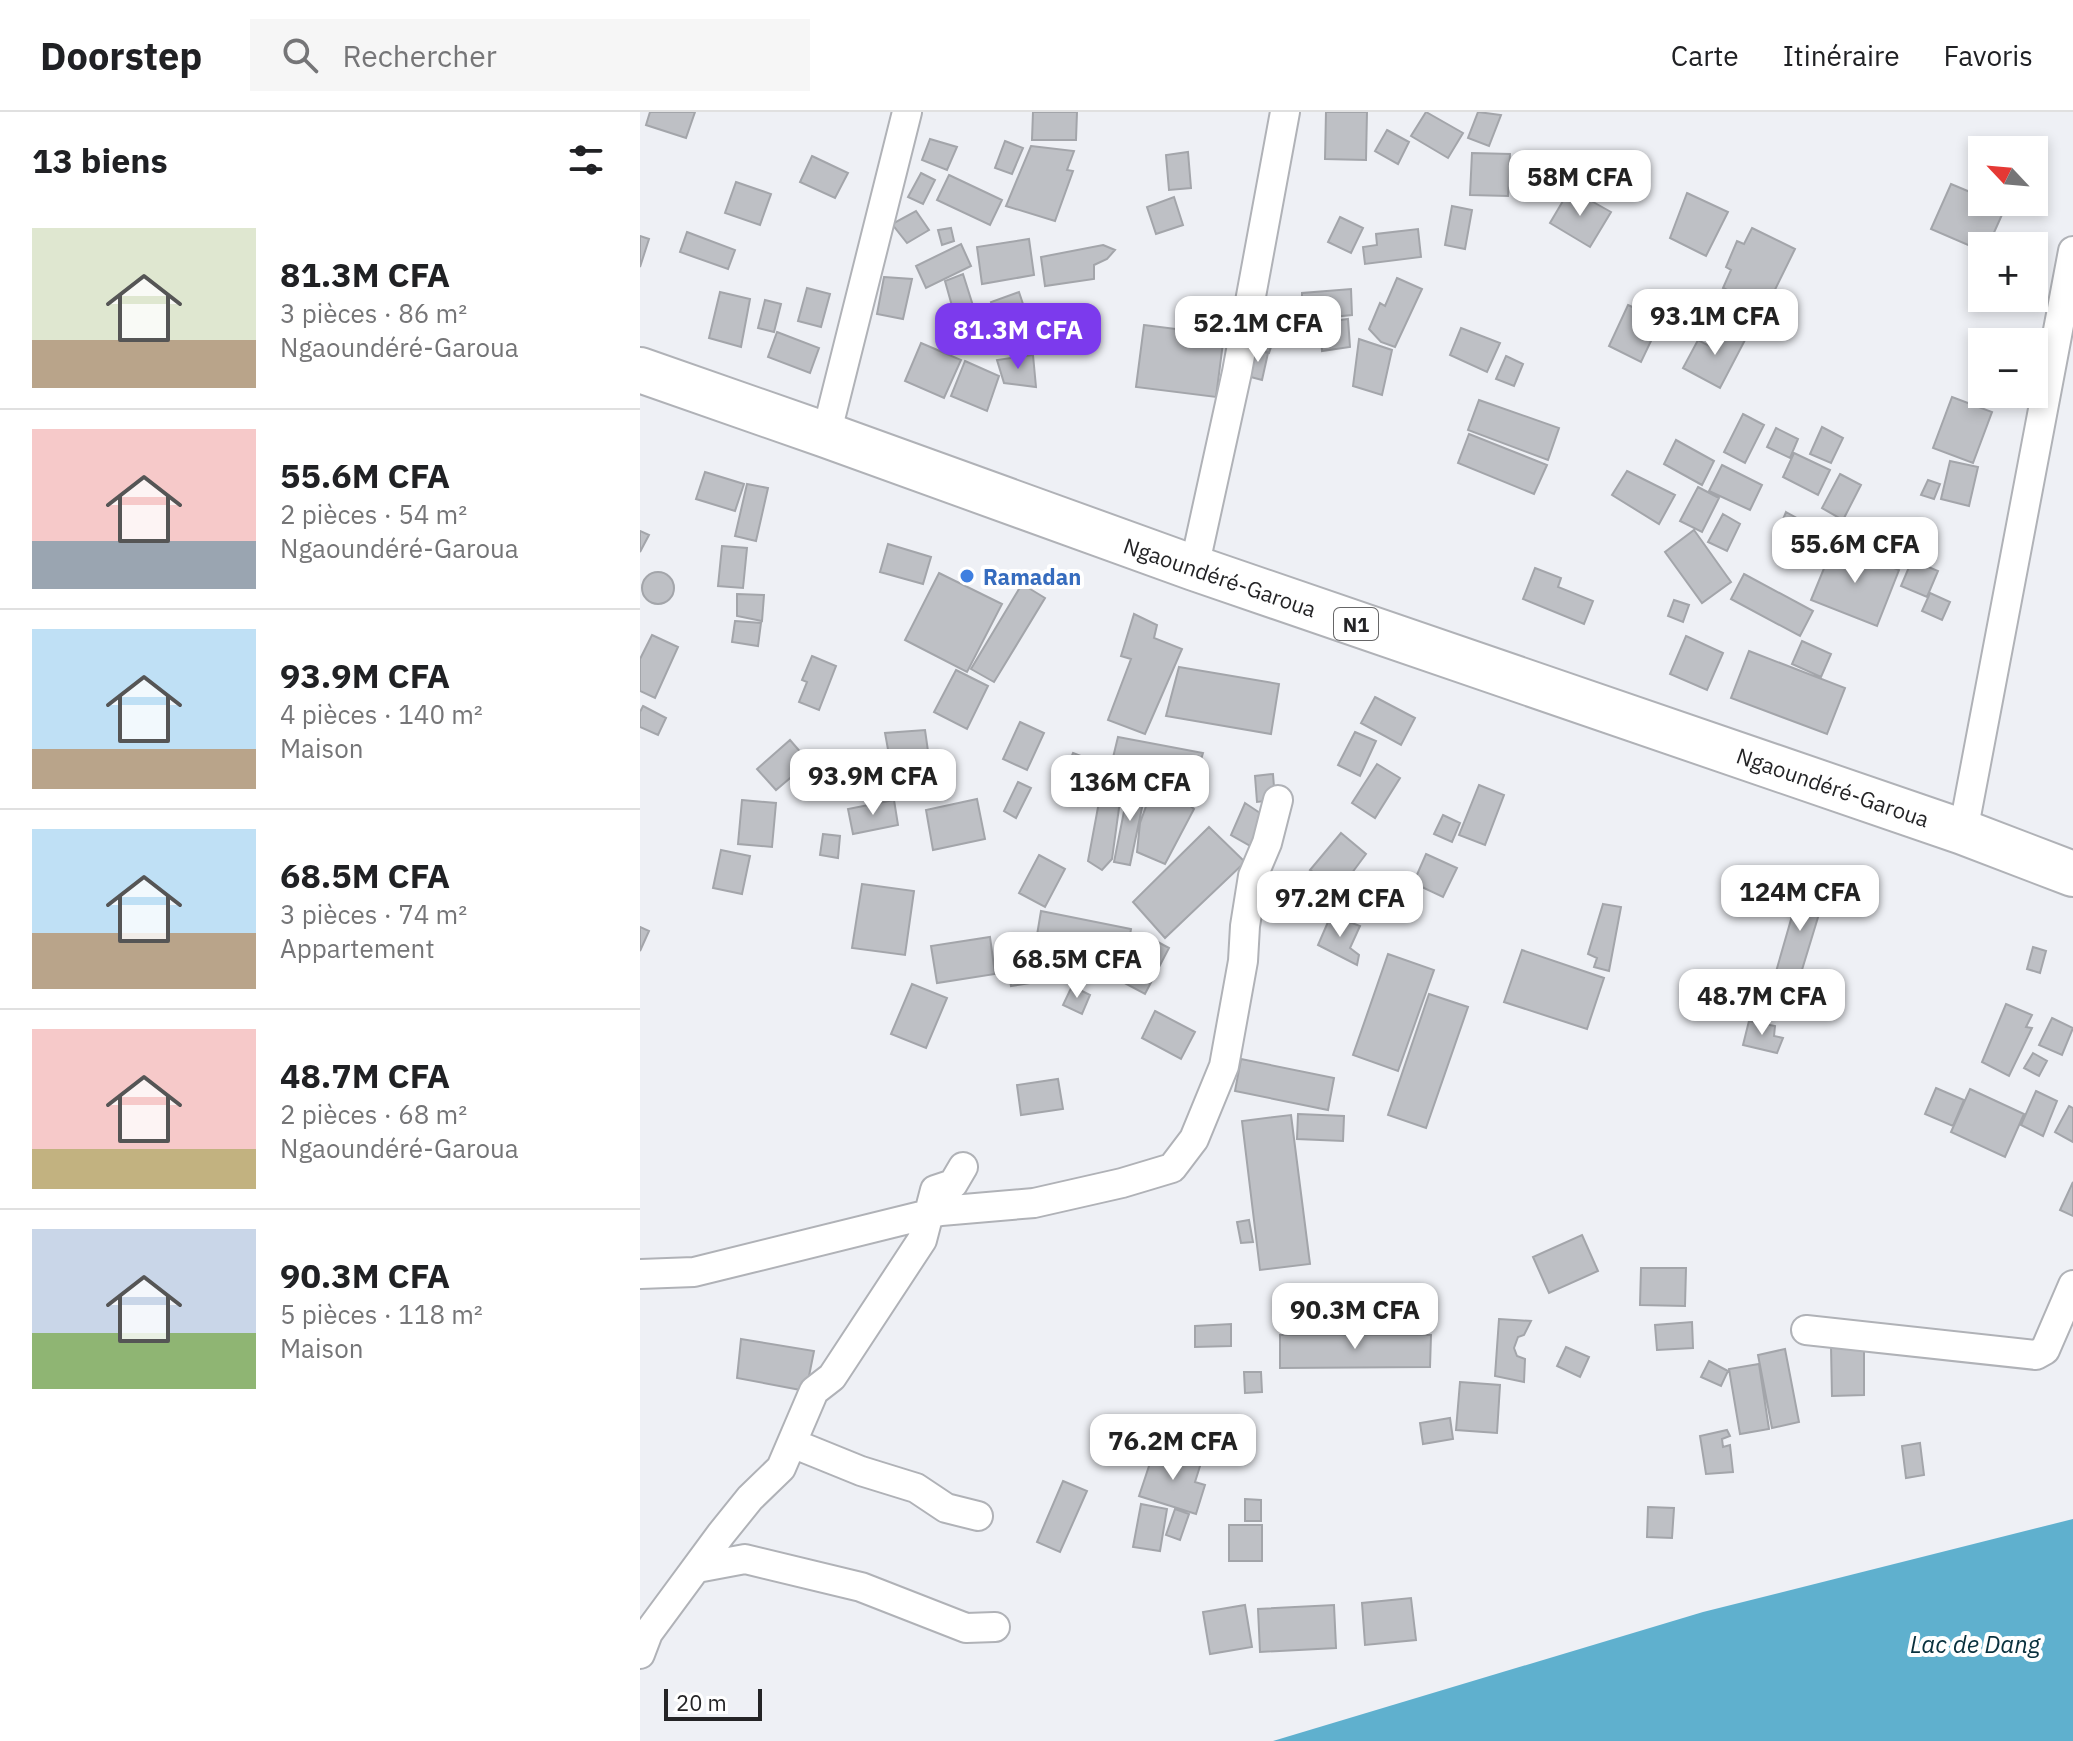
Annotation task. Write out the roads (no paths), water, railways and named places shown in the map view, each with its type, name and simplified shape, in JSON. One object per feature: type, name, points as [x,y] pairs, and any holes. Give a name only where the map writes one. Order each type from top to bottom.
[{"type":"highway","name":"Ngaoundéré-Garoua","points":[[640,370],[1194,568],[1963,832],[2073,874]]},
{"type":"street","points":[[826,435],[907,112]]},
{"type":"street","points":[[1194,568],[1237,372],[1285,112]]},
{"type":"street","points":[[1963,832],[2073,251]]},
{"type":"street","points":[[640,1274],[694,1272],[928,1214],[1034,1203],[1172,1168],[1194,1139],[1224,1066],[1243,961],[1253,876],[1267,843],[1278,800]]},
{"type":"street","points":[[640,1654],[648,1633],[750,1498],[781,1468],[814,1391],[832,1377],[922,1240],[935,1190],[953,1184],[963,1167]]},
{"type":"street","points":[[1806,1330],[2036,1355],[2045,1350],[2073,1285]]},
{"type":"street","points":[[792,1443],[861,1471],[916,1488],[946,1508],[978,1516]]},
{"type":"street","points":[[697,1568],[745,1559],[861,1587],[966,1628],[995,1627]]},
{"type":"water","name":"Lac de Dang","points":[[2073,1519],[2073,1741],[1273,1741],[1703,1612]]},
{"type":"place","name":"Ramadan","points":[[967,576]]}]
